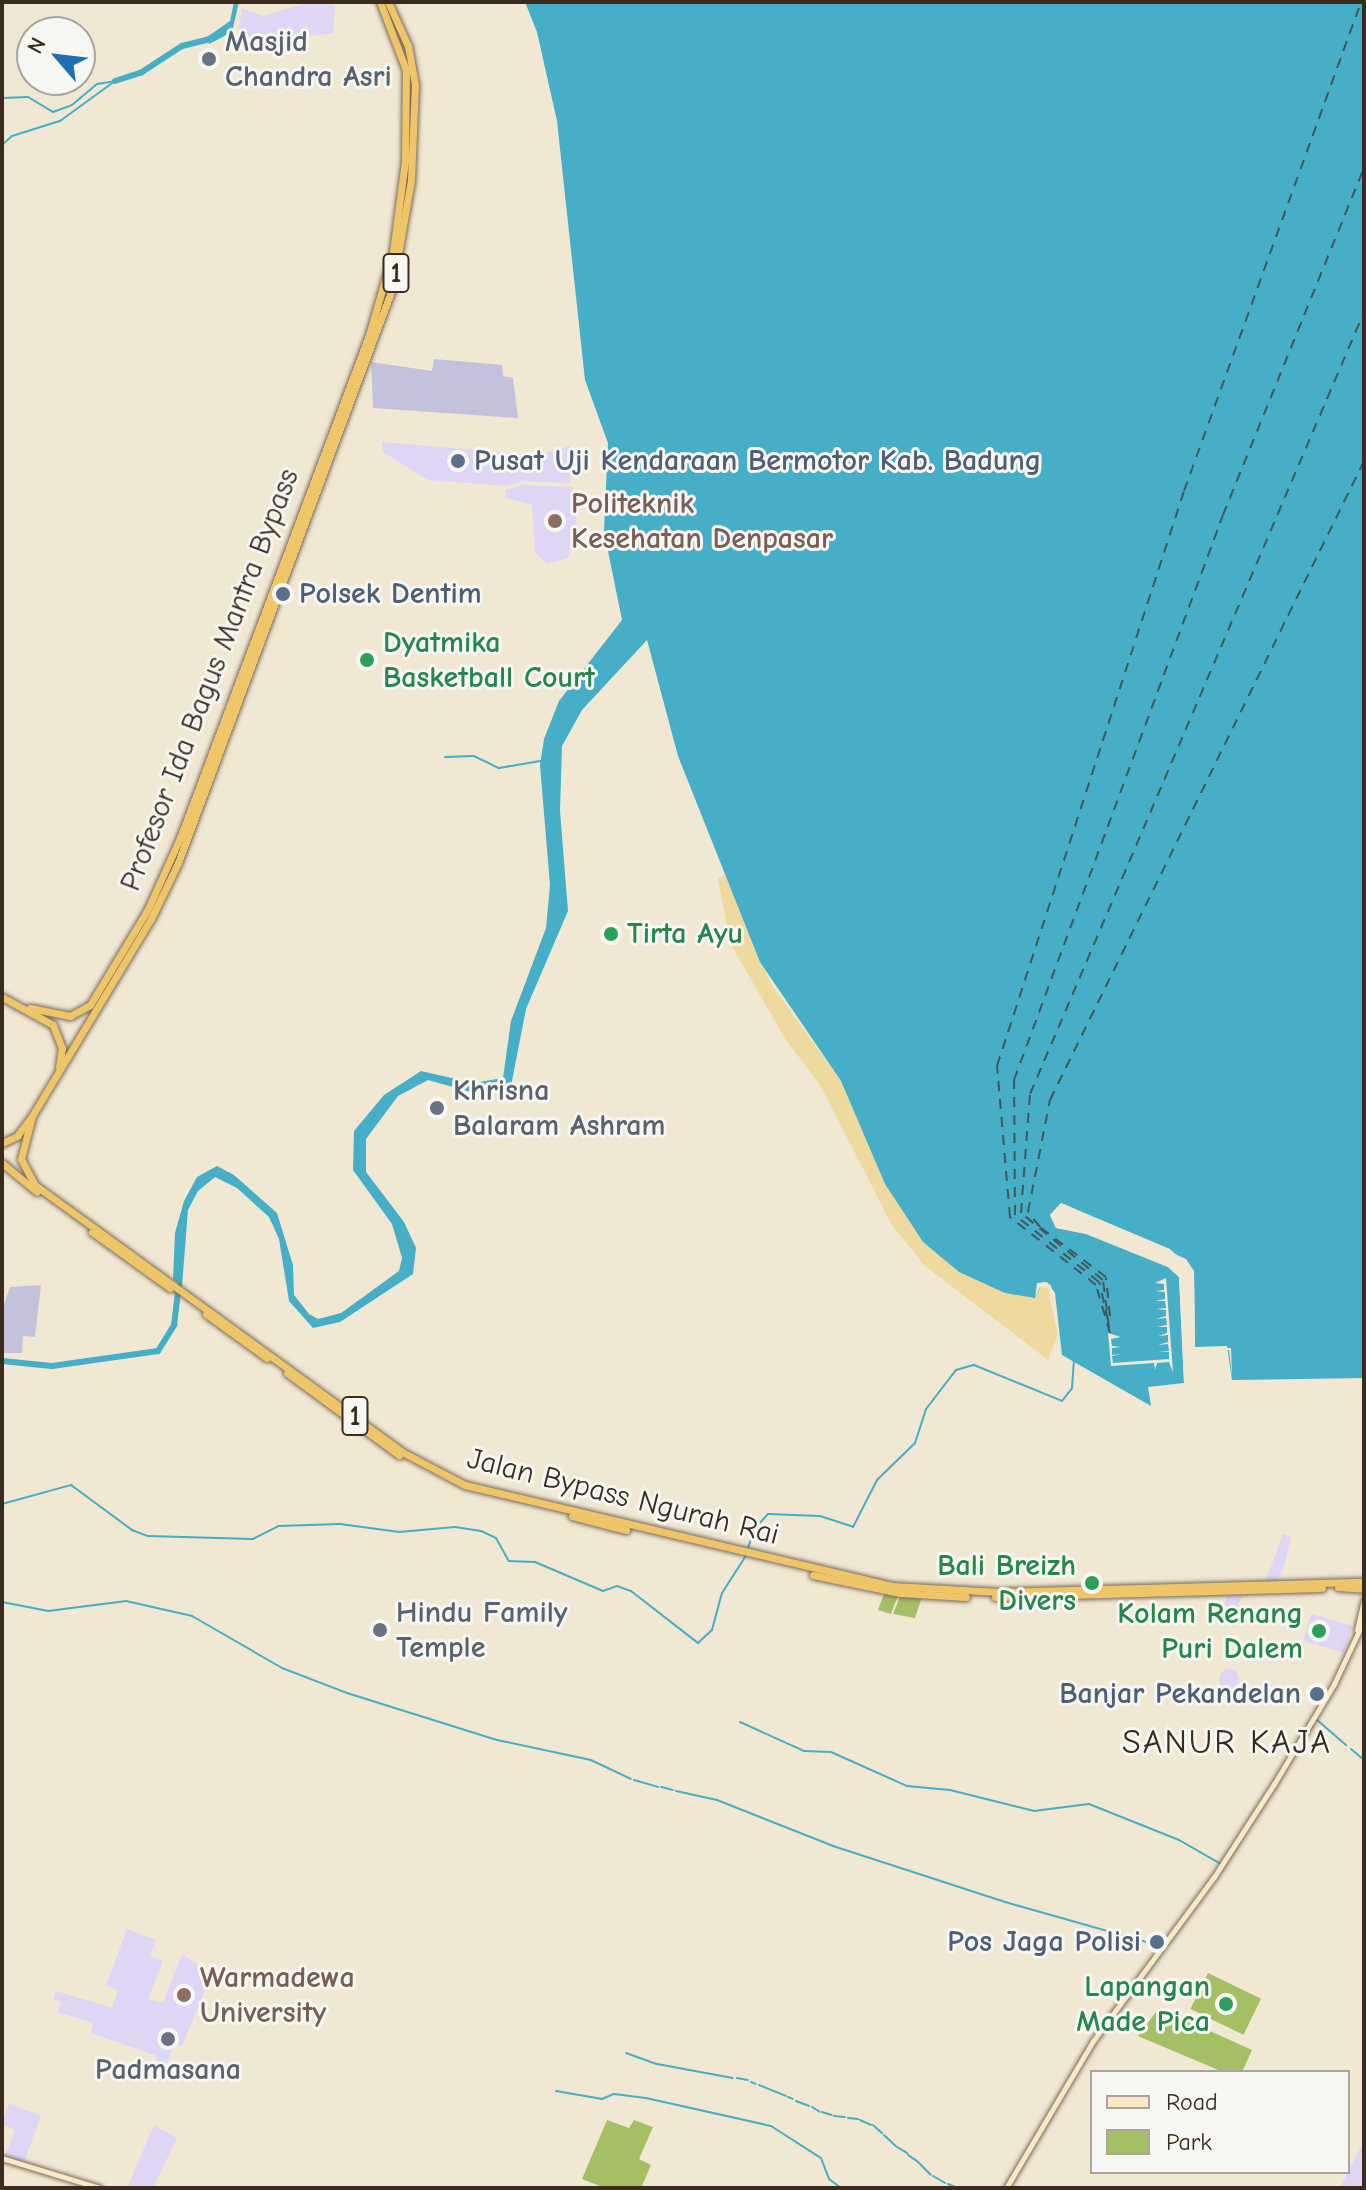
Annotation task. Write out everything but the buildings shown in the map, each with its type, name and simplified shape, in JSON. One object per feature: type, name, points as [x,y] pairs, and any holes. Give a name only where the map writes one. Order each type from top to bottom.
[{"type":"highway","name":"Profesor Ida Bagus Mantra Bypass","points":[[48,1091],[182,851],[268,606],[289,533],[380,292],[401,203],[405,63],[380,2]]},
{"type":"highway","name":"Profesor Ida Bagus Mantra Bypass","points":[[30,1008],[65,1017],[78,1013],[99,995],[126,955],[173,854],[236,674],[268,606],[342,426],[400,254],[411,180],[415,85],[408,46],[388,2]]},
{"type":"highway","points":[[2,997],[30,1008],[47,1019],[60,1037],[62,1058],[48,1091]]},
{"type":"highway","name":"Jalan Bypass Ngurah Rai","points":[[2,1143],[17,1136],[48,1091]]},
{"type":"highway","name":"Jalan Bypass Ngurah Rai","points":[[32,1116],[21,1149],[31,1180],[171,1286]]},
{"type":"highway","name":"Jalan Bypass Ngurah Rai","points":[[3,1166],[422,1469],[474,1492],[762,1560],[871,1583],[934,1590],[1220,1589],[1364,1582]]},
{"type":"highway","name":"Jalan Bypass Ngurah Rai","points":[[1312,1586],[1364,1589]]},
{"type":"main road","points":[[1357,1633],[1364,1600]]},
{"type":"main road","points":[[1006,2188],[1093,2041],[1214,1877],[1274,1784],[1334,1684],[1364,1620]]},
{"type":"main road","points":[[2,2159],[100,2188]]},
{"type":"shaded area","points":[[311,2],[335,5],[333,33],[237,45],[242,8],[263,16]]},
{"type":"shaded area","points":[[434,359],[502,365],[503,376],[513,378],[518,418],[373,408],[371,362],[432,371]]},
{"type":"shaded area","points":[[382,442],[535,455],[571,446],[570,483],[523,481],[505,486],[428,480],[383,452]]},
{"type":"shaded area","name":"Politeknik Kesehatan Denpasar","points":[[522,485],[572,487],[577,525],[568,558],[547,564],[535,552],[532,504],[505,498],[506,490]]},
{"type":"shaded area","points":[[41,1285],[35,1337],[23,1336],[22,1353],[2,1353],[2,1310],[10,1287]]},
{"type":"shaded area","points":[[1283,1534],[1291,1537],[1286,1560],[1277,1583],[1265,1583]]},
{"type":"shaded area","points":[[1229,1593],[1242,1596],[1238,1606],[1245,1609],[1235,1628],[1217,1619]]},
{"type":"shaded area","points":[[1311,1614],[1352,1626],[1345,1653],[1303,1641]]},
{"type":"shaded area","points":[[1229,1669],[1236,1672],[1239,1679],[1236,1686],[1229,1689],[1222,1686],[1219,1679],[1222,1672]]},
{"type":"shaded area","name":"Warmadewa University","points":[[127,1929],[156,1940],[150,1956],[163,1961],[148,1999],[163,2003],[182,1954],[212,1973],[182,2046],[175,2044],[166,2065],[156,2060],[157,2056],[91,2033],[93,2023],[57,2012],[61,2002],[53,1999],[56,1991],[112,2008],[118,1990],[106,1986]]},
{"type":"shaded area","points":[[9,2103],[41,2116],[24,2162],[5,2156],[15,2130],[2,2124]]},
{"type":"shaded area","points":[[154,2125],[177,2138],[153,2188],[127,2188]]},
{"type":"shaded area","points":[[1364,2141],[1364,2188],[1340,2188],[1347,2174],[1350,2174]]},
{"type":"green space","points":[[885,1591],[899,1593],[891,1614],[878,1610]]},
{"type":"green space","points":[[901,1594],[922,1597],[915,1618],[893,1614]]},
{"type":"green space","name":"Lapangan Made Pica","points":[[1208,1973],[1261,1999],[1243,2035],[1190,2009]]},
{"type":"green space","points":[[1159,2008],[1252,2050],[1243,2070],[1218,2070],[1138,2036]]},
{"type":"green space","points":[[607,2120],[629,2128],[634,2120],[653,2127],[639,2159],[651,2165],[641,2188],[605,2188],[582,2179]]},
{"type":"sand","points":[[726,874],[771,984],[841,1081],[885,1184],[923,1242],[959,1272],[1051,1285],[1059,1331],[1048,1360],[925,1266],[892,1225],[820,1085],[786,1040],[730,943],[718,879]]},
{"type":"water","points":[[234,2],[239,2],[232,32],[209,44],[207,37],[230,21]]},
{"type":"water","points":[[525,2],[1364,2],[1364,1378],[1232,1380],[1227,1346],[1195,1347],[1194,1271],[1170,1249],[1061,1203],[1050,1215],[1056,1228],[1086,1234],[1168,1267],[1179,1277],[1184,1383],[1148,1387],[1151,1406],[1062,1355],[1051,1285],[1043,1282],[1035,1298],[1005,1293],[959,1272],[923,1242],[885,1184],[841,1081],[760,962],[678,756],[647,640],[582,710],[562,746],[560,811],[568,911],[526,1009],[511,1086],[485,1096],[428,1080],[398,1096],[366,1139],[366,1172],[404,1222],[416,1248],[413,1274],[340,1322],[313,1328],[289,1301],[279,1239],[269,1217],[237,1188],[215,1177],[198,1191],[188,1210],[182,1286],[173,1279],[175,1233],[184,1201],[197,1177],[217,1166],[234,1175],[277,1213],[293,1265],[294,1295],[309,1314],[318,1319],[341,1313],[399,1271],[402,1258],[392,1224],[353,1170],[354,1131],[384,1095],[421,1071],[473,1083],[503,1078],[511,1021],[546,928],[550,885],[540,765],[544,739],[559,701],[622,620],[604,531],[608,443],[585,380],[557,121],[537,32]]},
{"type":"pier","points":[[1061,1203],[1186,1259],[1194,1271],[1195,1347],[1231,1348],[1232,1377],[1229,1350],[1192,1349],[1190,1272],[1183,1262],[1066,1208],[1054,1216],[1058,1224],[1088,1230],[1178,1268],[1185,1285],[1184,1383],[1179,1277],[1168,1267],[1087,1234],[1056,1228],[1050,1215]]},
{"type":"pier","points":[[1166,1278],[1173,1372],[1169,1362],[1157,1363],[1155,1370],[1154,1363],[1111,1366],[1108,1333],[1121,1337],[1111,1339],[1112,1346],[1122,1347],[1112,1348],[1112,1355],[1122,1354],[1112,1356],[1113,1363],[1169,1359],[1169,1352],[1159,1352],[1169,1351],[1168,1344],[1158,1345],[1168,1342],[1168,1335],[1158,1336],[1167,1333],[1167,1327],[1157,1327],[1167,1325],[1166,1318],[1156,1319],[1166,1316],[1166,1310],[1156,1309],[1166,1308],[1165,1301],[1155,1301],[1165,1299],[1165,1292],[1155,1291],[1164,1290],[1164,1284],[1155,1283]]},
{"type":"pier","points":[[1047,1282],[1055,1293],[1062,1355],[1048,1288],[1040,1287],[1035,1298],[1037,1283]]},
{"type":"waterway","points":[[115,81],[142,72],[182,46],[213,38]]},
{"type":"waterway","points":[[2,98],[28,97],[53,112],[72,105],[97,84],[115,81]]},
{"type":"waterway","points":[[2,145],[12,136],[60,121],[115,81]]},
{"type":"waterway","points":[[445,757],[474,756],[499,768],[540,761]]},
{"type":"waterway","points":[[2,1361],[52,1366],[158,1351],[174,1325],[179,1286]]},
{"type":"waterway","points":[[748,1548],[755,1528],[768,1514],[820,1516],[853,1527],[877,1480],[915,1443],[926,1409],[956,1370],[974,1365],[1062,1401],[1072,1388],[1074,1361]]},
{"type":"waterway","points":[[2,1504],[71,1485],[132,1530],[148,1536],[253,1539],[278,1526],[340,1524],[399,1532],[455,1527],[481,1531],[496,1538],[509,1561],[535,1562],[603,1591],[617,1586],[631,1591],[698,1643],[712,1630],[722,1593],[747,1554]]},
{"type":"waterway","points":[[2,1602],[48,1611],[126,1601],[192,1616],[282,1668],[347,1693],[497,1740],[591,1760],[631,1779]]},
{"type":"waterway","points":[[1316,1719],[1346,1745]]},
{"type":"waterway","points":[[740,1722],[804,1751],[831,1752],[907,1786],[950,1790],[1034,1811],[1089,1804],[1179,1840],[1221,1864]]},
{"type":"waterway","points":[[1306,1735],[1313,1725]]},
{"type":"waterway","points":[[1351,1749],[1364,1760]]},
{"type":"waterway","points":[[634,1780],[658,1787]]},
{"type":"waterway","points":[[661,1787],[673,1790]]},
{"type":"waterway","points":[[676,1791],[717,1800],[833,1846],[1005,1902],[1161,1946]]},
{"type":"waterway","points":[[1220,1872],[1240,1841]]},
{"type":"waterway","points":[[626,2053],[657,2064],[733,2078]]},
{"type":"waterway","points":[[737,2078],[748,2080]]},
{"type":"waterway","points":[[751,2082],[756,2084]]},
{"type":"waterway","points":[[759,2085],[786,2096]]},
{"type":"waterway","points":[[556,2091],[602,2099],[614,2094],[646,2098],[771,2126],[821,2158],[829,2179],[841,2188]]},
{"type":"waterway","points":[[788,2097],[793,2099]]},
{"type":"waterway","points":[[796,2101],[809,2106]]},
{"type":"waterway","points":[[812,2107],[820,2112]]},
{"type":"waterway","points":[[822,2112],[832,2115]]},
{"type":"waterway","points":[[834,2116],[845,2117]]},
{"type":"waterway","points":[[848,2118],[858,2119]]},
{"type":"waterway","points":[[860,2120],[871,2125]]},
{"type":"waterway","points":[[873,2125],[882,2133]]},
{"type":"waterway","points":[[884,2135],[896,2146]]},
{"type":"waterway","points":[[897,2147],[907,2153]]},
{"type":"waterway","points":[[908,2155],[917,2161]]},
{"type":"waterway","points":[[918,2162],[931,2175]]},
{"type":"waterway","points":[[933,2176],[945,2183]]},
{"type":"waterway","points":[[948,2184],[958,2188]]},
{"type":"ferry route","points":[[1110,1333],[1096,1285],[1010,1217],[997,1066],[1184,491],[1361,2]]},
{"type":"ferry route","points":[[1108,1320],[1099,1282],[1015,1215],[1014,1080],[1223,515],[1364,167]]},
{"type":"ferry route","points":[[1109,1328],[1103,1280],[1021,1213],[1030,1094],[1364,312]]},
{"type":"ferry route","points":[[1110,1316],[1106,1277],[1040,1227],[1028,1212],[1050,1100],[1364,461]]},
{"type":"place","name":"Masjid Chandra Asri","points":[[209,59]]},
{"type":"place","name":"Pusat Uji Kendaraan Bermotor Kab. Badung","points":[[458,461]]},
{"type":"place","name":"Politeknik Kesehatan Denpasar","points":[[555,521]]},
{"type":"place","name":"Polsek Dentim","points":[[283,594]]},
{"type":"place","name":"Dyatmika Basketball Court","points":[[367,660]]},
{"type":"place","name":"Tirta Ayu","points":[[611,934]]},
{"type":"place","name":"Khrisna Balaram Ashram","points":[[437,1108]]},
{"type":"place","name":"Bali Breizh Divers","points":[[1092,1583]]},
{"type":"place","name":"Hindu Family Temple","points":[[380,1630]]},
{"type":"place","name":"Kolam Renang Puri Dalem","points":[[1319,1631]]},
{"type":"place","name":"Banjar Pekandelan","points":[[1317,1694]]},
{"type":"place","name":"Pos Jaga Polisi","points":[[1157,1942]]},
{"type":"place","name":"Warmadewa University","points":[[184,1995]]},
{"type":"place","name":"Lapangan Made Pica","points":[[1226,2004]]},
{"type":"place","name":"Padmasana","points":[[168,2039]]},
{"type":"district","name":"SANUR KAJA","points":[[1227,1743]]}]
